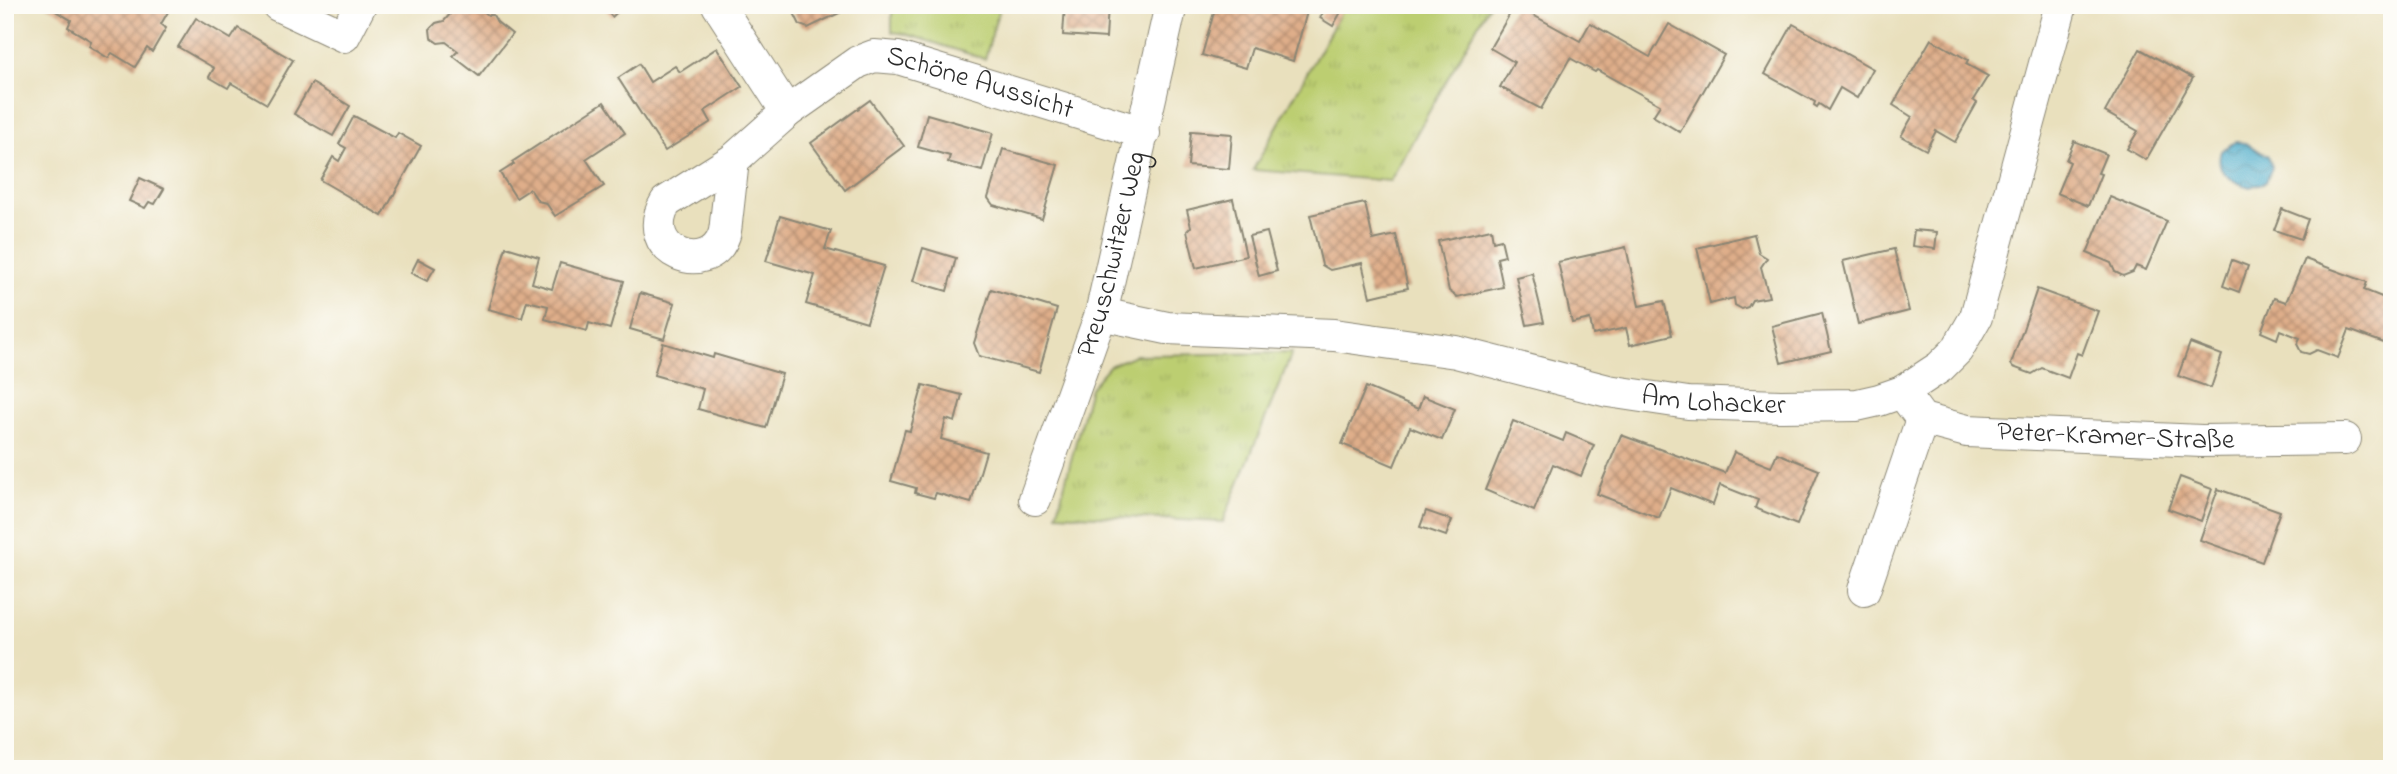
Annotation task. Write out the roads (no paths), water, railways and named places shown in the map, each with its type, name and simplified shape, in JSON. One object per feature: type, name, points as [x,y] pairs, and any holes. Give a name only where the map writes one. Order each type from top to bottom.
[{"type":"street","points":[[278,5],[344,36],[360,5]]},
{"type":"street","points":[[718,5],[788,112]]},
{"type":"street","name":"Preuschwitzer Weg","points":[[1035,499],[1101,314],[1171,5]]},
{"type":"street","name":"Am Lohacker","points":[[1101,314],[1167,328],[1334,335],[1456,352],[1608,391],[1688,403],[1857,405],[1902,392],[1940,367],[1957,350],[1976,317],[2061,5]]},
{"type":"street","name":"Schöne Aussicht","points":[[733,160],[788,112],[858,62],[882,55],[1144,133]]},
{"type":"street","points":[[1864,590],[1923,419],[1902,392]]},
{"type":"street","name":"Peter-Kramer-Straße","points":[[1923,419],[1967,431],[2202,441],[2345,439]]},
{"type":"water","points":[[2235,142],[2245,143],[2268,156],[2272,167],[2266,182],[2250,187],[2231,179],[2222,170],[2219,158],[2221,151]]}]
